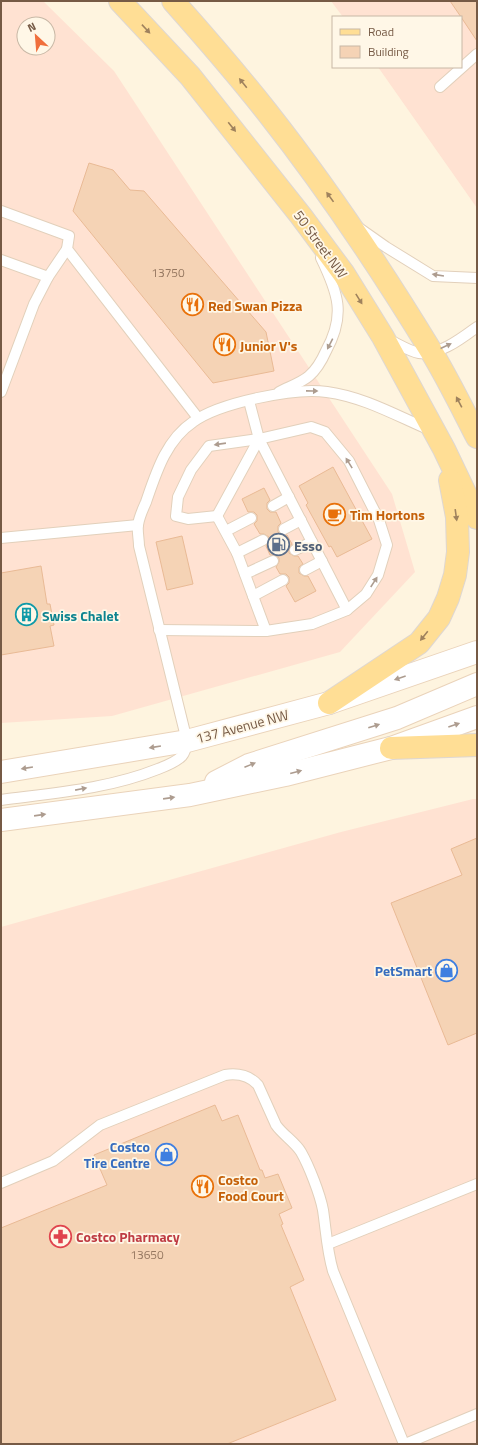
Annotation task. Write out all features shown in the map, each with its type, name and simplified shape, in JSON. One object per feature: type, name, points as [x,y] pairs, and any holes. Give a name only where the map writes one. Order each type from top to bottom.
[{"type":"main road","name":"50 Street NW","points":[[120,1],[190,76],[301,216],[344,274],[383,338],[440,441],[477,518]]},
{"type":"main road","points":[[173,1],[267,113],[345,218],[382,272],[432,353],[477,437]]},
{"type":"main road","points":[[329,703],[419,643],[440,618],[455,575],[458,552],[457,517],[440,441]]},
{"type":"main road","name":"137 Avenue NW","points":[[1,772],[187,741],[329,703],[477,652]]},
{"type":"main road","points":[[190,795],[250,765],[397,718],[477,684]]},
{"type":"main road","points":[[1,820],[190,795],[285,775],[391,748],[477,717]]},
{"type":"main road","points":[[391,748],[477,744]]},
{"type":"lane","points":[[462,67],[477,54]]},
{"type":"lane","points":[[440,87],[461,68]]},
{"type":"lane","points":[[1,211],[69,236],[67,249],[48,277],[34,304],[1,392]]},
{"type":"lane","points":[[274,395],[308,377],[321,362],[335,334],[339,311],[333,281],[301,216]]},
{"type":"lane","points":[[345,218],[386,247],[434,276],[477,278]]},
{"type":"lane","points":[[67,249],[198,418]]},
{"type":"lane","points":[[1,260],[48,277]]},
{"type":"lane","points":[[383,338],[418,353],[432,353],[459,340],[477,327]]},
{"type":"lane","points":[[1,800],[76,790],[137,777],[178,759],[186,750],[187,741],[139,546],[138,525],[159,466],[177,436],[192,422],[210,412],[231,405],[274,395],[309,391],[328,392],[354,397],[376,406],[440,441]]},
{"type":"lane","points":[[249,401],[259,439],[347,610]]},
{"type":"lane","points":[[159,630],[266,631],[312,624],[347,610],[366,594],[378,575],[387,545],[379,520],[349,461],[325,432],[311,428],[259,439],[209,446],[191,470],[178,497],[176,516],[188,519],[217,516]]},
{"type":"lane","points":[[217,516],[259,439]]},
{"type":"lane","points":[[273,506],[289,497]]},
{"type":"lane","points":[[217,516],[237,553],[266,631]]},
{"type":"lane","points":[[226,531],[251,518]]},
{"type":"lane","points":[[284,529],[301,520]]},
{"type":"lane","points":[[1,538],[138,525]]},
{"type":"lane","points":[[237,553],[263,540]]},
{"type":"lane","points":[[296,550],[312,542]]},
{"type":"lane","points":[[245,574],[273,560]]},
{"type":"lane","points":[[305,570],[322,561]]},
{"type":"lane","points":[[253,596],[283,580]]},
{"type":"lane","points":[[1,1183],[52,1161],[100,1126],[218,1078],[234,1074],[244,1076],[254,1081],[258,1085],[276,1125],[301,1152],[322,1208],[333,1271],[405,1444],[477,1414]]},
{"type":"lane","points":[[328,1244],[477,1184]]},
{"type":"shaded area","points":[[1,1],[43,1],[114,71],[392,494],[415,572],[340,652],[112,716],[1,723]]},
{"type":"shaded area","points":[[331,1],[477,1],[477,208],[379,68],[462,68],[462,16],[342,16]]},
{"type":"shaded area","points":[[477,799],[477,1444],[1,1444],[1,927],[341,832]]},
{"type":"building","points":[[450,1],[477,1],[477,41],[462,18],[462,16],[460,16]]},
{"type":"building","points":[[89,163],[113,170],[130,190],[144,191],[266,332],[274,371],[213,383],[73,211]]},
{"type":"building","name":"Tim Hortons","points":[[333,467],[372,539],[337,557],[331,546],[329,547],[306,505],[308,503],[299,486]]},
{"type":"building","name":"Esso","points":[[264,488],[270,500],[267,503],[267,509],[270,512],[276,512],[281,523],[278,526],[278,532],[281,535],[287,535],[292,544],[289,549],[289,553],[294,556],[298,556],[303,564],[299,567],[299,573],[304,576],[308,576],[316,591],[295,602],[286,586],[289,583],[289,577],[286,574],[280,574],[276,567],[279,562],[279,558],[274,555],[270,555],[266,546],[269,541],[269,537],[264,534],[260,534],[254,524],[257,521],[257,515],[254,512],[248,512],[242,499]]},
{"type":"building","points":[[182,536],[193,584],[167,590],[156,542]]},
{"type":"building","name":"Swiss Chalet","points":[[41,566],[47,604],[50,604],[54,625],[50,626],[54,646],[1,655],[1,573]]},
{"type":"building","name":"PetSmart","points":[[477,838],[477,1033],[448,1045],[391,903],[462,875],[451,849]]},
{"type":"building","points":[[215,1105],[222,1121],[238,1115],[260,1170],[262,1170],[265,1178],[278,1174],[292,1208],[279,1214],[283,1224],[281,1225],[304,1280],[290,1287],[336,1400],[227,1444],[1,1444],[1,1228],[107,1185],[94,1155]]},
{"type":"place","name":"Red Swan Pizza","points":[[192,305]]},
{"type":"place","name":"Junior V's","points":[[225,345]]},
{"type":"place","name":"Tim Hortons","points":[[335,514]]},
{"type":"place","name":"Esso","points":[[279,545]]},
{"type":"place","name":"Swiss Chalet","points":[[26,615]]},
{"type":"place","name":"PetSmart","points":[[447,970]]},
{"type":"place","name":"Costco Tire Centre","points":[[166,1154]]},
{"type":"place","name":"Costco Food Court","points":[[203,1187]]},
{"type":"place","name":"Costco Pharmacy","points":[[61,1236]]}]
